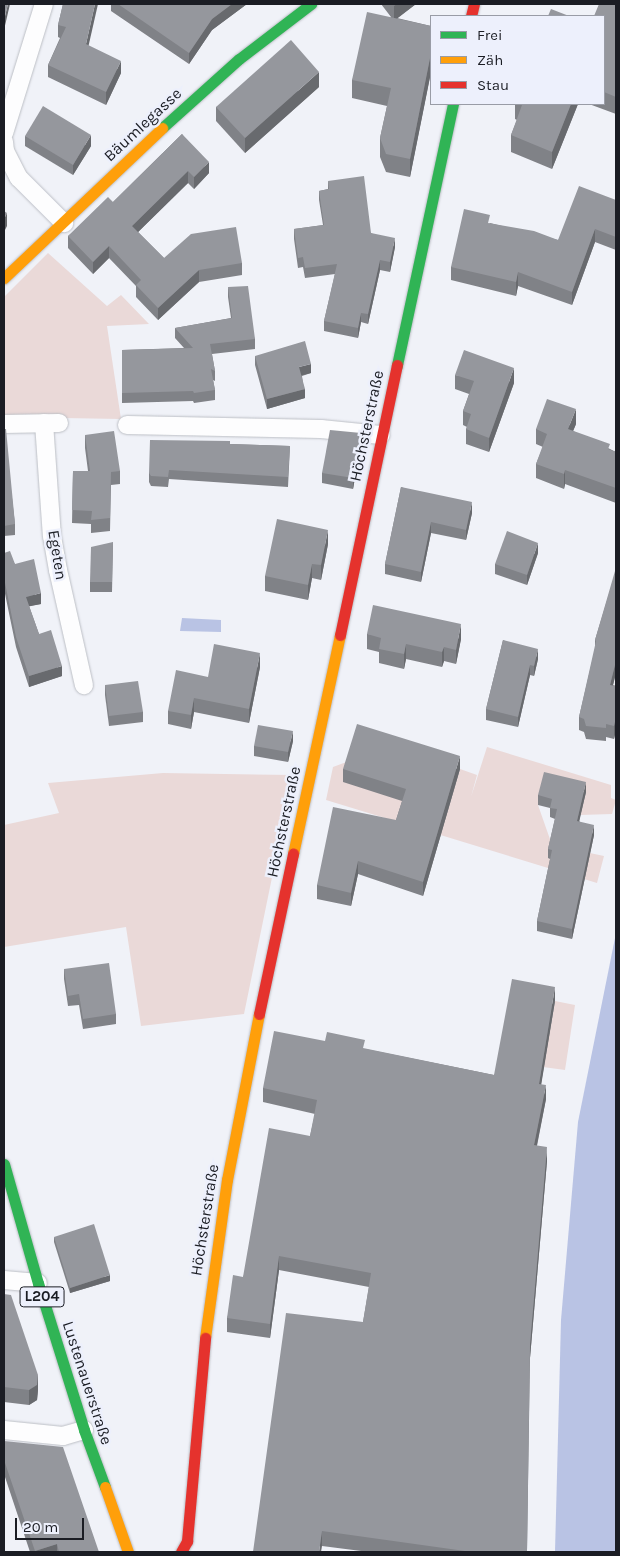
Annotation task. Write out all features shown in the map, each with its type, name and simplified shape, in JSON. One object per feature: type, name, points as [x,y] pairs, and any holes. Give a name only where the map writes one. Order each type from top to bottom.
[{"type":"main road","name":"Bäumlegasse","points":[[4,278],[226,71],[311,4]]},
{"type":"main road","name":"Höchsterstraße","points":[[182,1552],[187,1541],[201,1368],[227,1180],[244,1086],[381,435],[453,105]]},
{"type":"main road","name":"Lustenauerstraße","points":[[4,1164],[38,1283],[84,1430],[128,1552]]},
{"type":"street","points":[[4,133],[44,4]]},
{"type":"street","points":[[4,142],[4,151],[19,178],[64,223]]},
{"type":"street","name":"Egeten","points":[[4,424],[52,423],[55,553],[84,684]]},
{"type":"street","points":[[127,425],[321,429],[381,435]]},
{"type":"street","points":[[4,1280],[38,1283]]},
{"type":"street","points":[[4,1430],[63,1436],[84,1430]]},
{"type":"shaded area","points":[[48,253],[107,306],[121,295],[149,324],[107,326],[121,419],[4,417],[4,297]]},
{"type":"shaded area","points":[[487,747],[611,785],[611,798],[616,800],[612,814],[580,815],[586,792],[538,805],[552,845],[604,856],[597,883],[326,800],[333,767],[349,761],[446,814],[460,769],[477,775],[471,797]]},
{"type":"shaded area","points":[[163,773],[293,775],[244,1014],[141,1026],[126,927],[4,947],[4,825],[59,813],[48,783]]},
{"type":"shaded area","points":[[555,1001],[575,1005],[565,1070],[543,1067]]},
{"type":"water","points":[[182,618],[221,620],[221,632],[180,631]]},
{"type":"water","points":[[616,933],[616,1552],[555,1552],[561,1320],[578,1122]]},
{"type":"building","points":[[4,4],[8,4],[4,20]]},
{"type":"building","points":[[63,4],[95,4],[86,44],[121,61],[106,92],[48,65],[66,27],[58,25]]},
{"type":"building","points":[[118,4],[232,4],[212,19],[189,53]]},
{"type":"building","points":[[599,4],[616,4],[616,97],[605,92],[605,15],[594,15]]},
{"type":"building","points":[[551,9],[566,15],[548,15]]},
{"type":"building","points":[[367,12],[430,26],[430,58],[410,159],[386,154],[380,138],[391,88],[352,80]]},
{"type":"building","points":[[291,40],[319,72],[245,138],[216,107]]},
{"type":"building","points":[[522,105],[571,105],[552,152],[511,135]]},
{"type":"building","points":[[43,106],[91,135],[73,165],[25,136]]},
{"type":"building","points":[[182,134],[209,162],[194,177],[188,171],[132,226],[164,258],[191,234],[236,227],[242,263],[199,270],[158,308],[136,285],[141,280],[109,246],[93,262],[68,236],[108,197],[113,202]]},
{"type":"building","points":[[364,176],[371,233],[395,238],[390,262],[380,260],[368,314],[361,313],[358,328],[324,321],[337,264],[305,268],[303,257],[298,258],[294,229],[324,225],[319,191],[329,189],[328,181]]},
{"type":"building","points":[[579,186],[616,200],[616,237],[595,229],[572,292],[518,272],[516,282],[451,267],[464,209],[490,215],[488,223],[534,231],[558,240]]},
{"type":"building","points":[[248,286],[255,339],[210,344],[215,371],[211,369],[215,390],[194,393],[193,391],[122,393],[122,350],[193,348],[175,328],[232,318],[228,287]]},
{"type":"building","points":[[305,341],[311,364],[299,367],[305,389],[267,399],[255,356]]},
{"type":"building","points":[[464,350],[514,368],[489,438],[466,429],[471,414],[463,411],[474,381],[455,375]]},
{"type":"building","points":[[547,399],[576,409],[568,429],[610,444],[608,449],[616,452],[616,488],[565,470],[564,474],[536,464],[547,434],[536,429]]},
{"type":"building","points":[[4,429],[6,429],[15,524],[4,526]]},
{"type":"building","points":[[330,430],[361,433],[353,478],[322,473]]},
{"type":"building","points":[[114,431],[120,471],[111,472],[110,518],[91,520],[92,511],[72,510],[73,471],[90,471],[85,435]]},
{"type":"building","points":[[150,440],[230,441],[230,444],[290,446],[288,477],[169,470],[168,477],[151,476],[149,473]]},
{"type":"building","points":[[401,487],[472,502],[466,530],[431,522],[421,572],[385,564]]},
{"type":"building","points":[[277,519],[328,530],[321,565],[312,564],[308,585],[265,576]]},
{"type":"building","points":[[507,531],[538,543],[527,575],[495,564]]},
{"type":"building","points":[[113,542],[112,582],[90,582],[91,547]]},
{"type":"building","points":[[10,551],[15,564],[34,559],[41,593],[26,597],[39,634],[51,630],[62,666],[29,676],[16,637],[4,578],[4,553]]},
{"type":"building","points":[[615,571],[616,661],[610,685],[616,686],[616,717],[614,726],[606,724],[606,728],[586,726],[584,719],[579,717],[595,640]]},
{"type":"building","points":[[373,605],[461,624],[456,650],[444,647],[442,652],[406,644],[404,654],[379,649],[381,638],[367,634]]},
{"type":"building","points":[[503,640],[538,649],[534,666],[530,665],[518,717],[486,709]]},
{"type":"building","points":[[214,644],[260,653],[249,709],[194,698],[191,715],[168,711],[176,670],[208,677]]},
{"type":"building","points":[[138,681],[143,712],[109,716],[105,685]]},
{"type":"building","points":[[357,724],[460,756],[423,882],[358,861],[351,893],[317,885],[333,807],[396,820],[406,789],[343,769]]},
{"type":"building","points":[[258,725],[293,731],[288,752],[254,746]]},
{"type":"building","points":[[544,772],[586,782],[577,821],[594,825],[572,929],[537,921],[552,850],[548,849],[557,809],[550,808],[552,799],[538,795]]},
{"type":"building","points":[[109,963],[116,1014],[83,1019],[79,994],[68,996],[64,969]]},
{"type":"building","points":[[512,979],[555,987],[539,1084],[546,1085],[534,1145],[547,1147],[530,1344],[527,1552],[472,1552],[322,1531],[319,1552],[253,1552],[286,1313],[363,1322],[371,1273],[279,1256],[270,1324],[227,1318],[233,1275],[243,1277],[269,1128],[310,1136],[317,1100],[263,1088],[274,1031],[325,1041],[327,1032],[365,1040],[363,1048],[494,1075]]},
{"type":"building","points":[[94,1224],[110,1275],[70,1288],[54,1237]]},
{"type":"building","points":[[4,1294],[11,1295],[38,1375],[37,1385],[29,1390],[4,1387]]},
{"type":"building","points":[[4,1441],[63,1447],[99,1552],[59,1552],[57,1544],[35,1551],[4,1460]]},
{"type":"traffic: fast","points":[[162,128],[239,59],[311,4]]},
{"type":"traffic: fast","points":[[397,365],[453,105]]},
{"type":"traffic: fast","points":[[4,1164],[38,1283],[84,1430],[105,1487]]},
{"type":"traffic: slow","points":[[4,278],[162,128]]},
{"type":"traffic: slow","points":[[293,854],[340,635]]},
{"type":"traffic: slow","points":[[205,1338],[227,1180],[259,1014]]},
{"type":"traffic: slow","points":[[105,1487],[128,1552]]},
{"type":"traffic: jam","points":[[471,15],[474,4]]},
{"type":"traffic: jam","points":[[340,635],[397,365]]},
{"type":"traffic: jam","points":[[259,1014],[293,854]]},
{"type":"traffic: jam","points":[[181,1552],[187,1541],[205,1338]]}]
